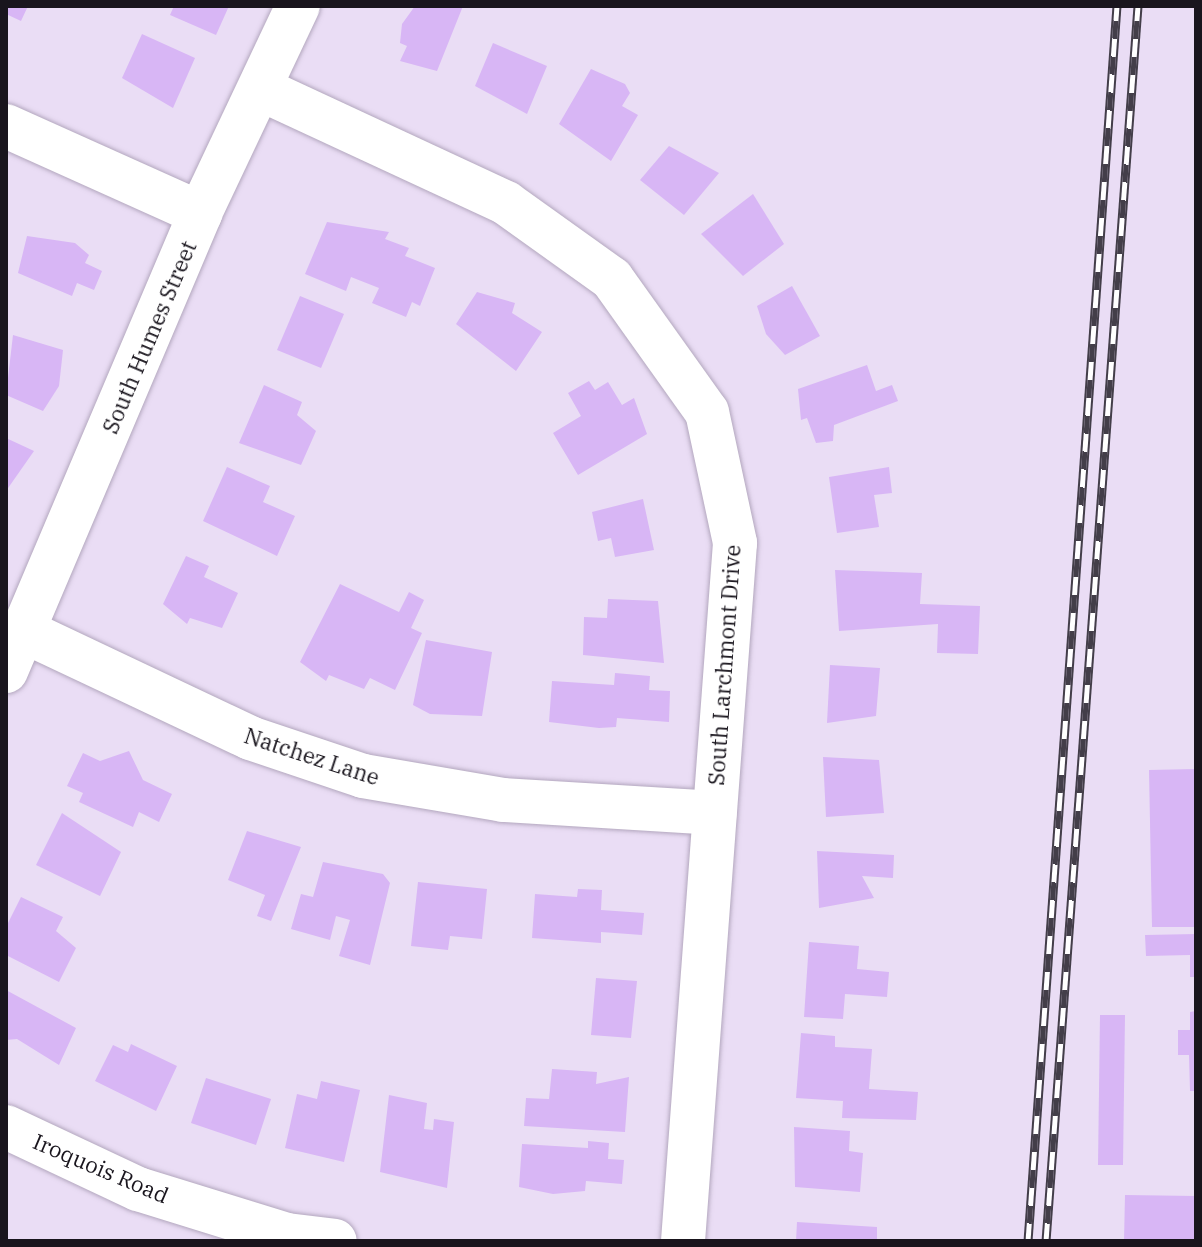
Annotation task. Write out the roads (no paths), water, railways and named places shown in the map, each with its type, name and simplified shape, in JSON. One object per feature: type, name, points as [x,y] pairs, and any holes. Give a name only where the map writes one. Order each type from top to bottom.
[{"type":"street","name":"South Humes Street","points":[[6,671],[26,632],[200,213],[263,90],[298,6]]},
{"type":"street","name":"South Larchmont Drive","points":[[263,90],[506,203],[612,279],[707,412],[735,543],[683,1241]]},
{"type":"street","points":[[6,126],[200,213]]},
{"type":"street","name":"Natchez Lane","points":[[26,632],[250,738],[363,776],[503,800],[715,813]]},
{"type":"street","name":"Iroquois Road","points":[[6,1127],[138,1189],[287,1235],[335,1241]]},
{"type":"railway","points":[[1028,1241],[1117,6]]},
{"type":"railway","points":[[1046,1241],[1138,6]]}]
